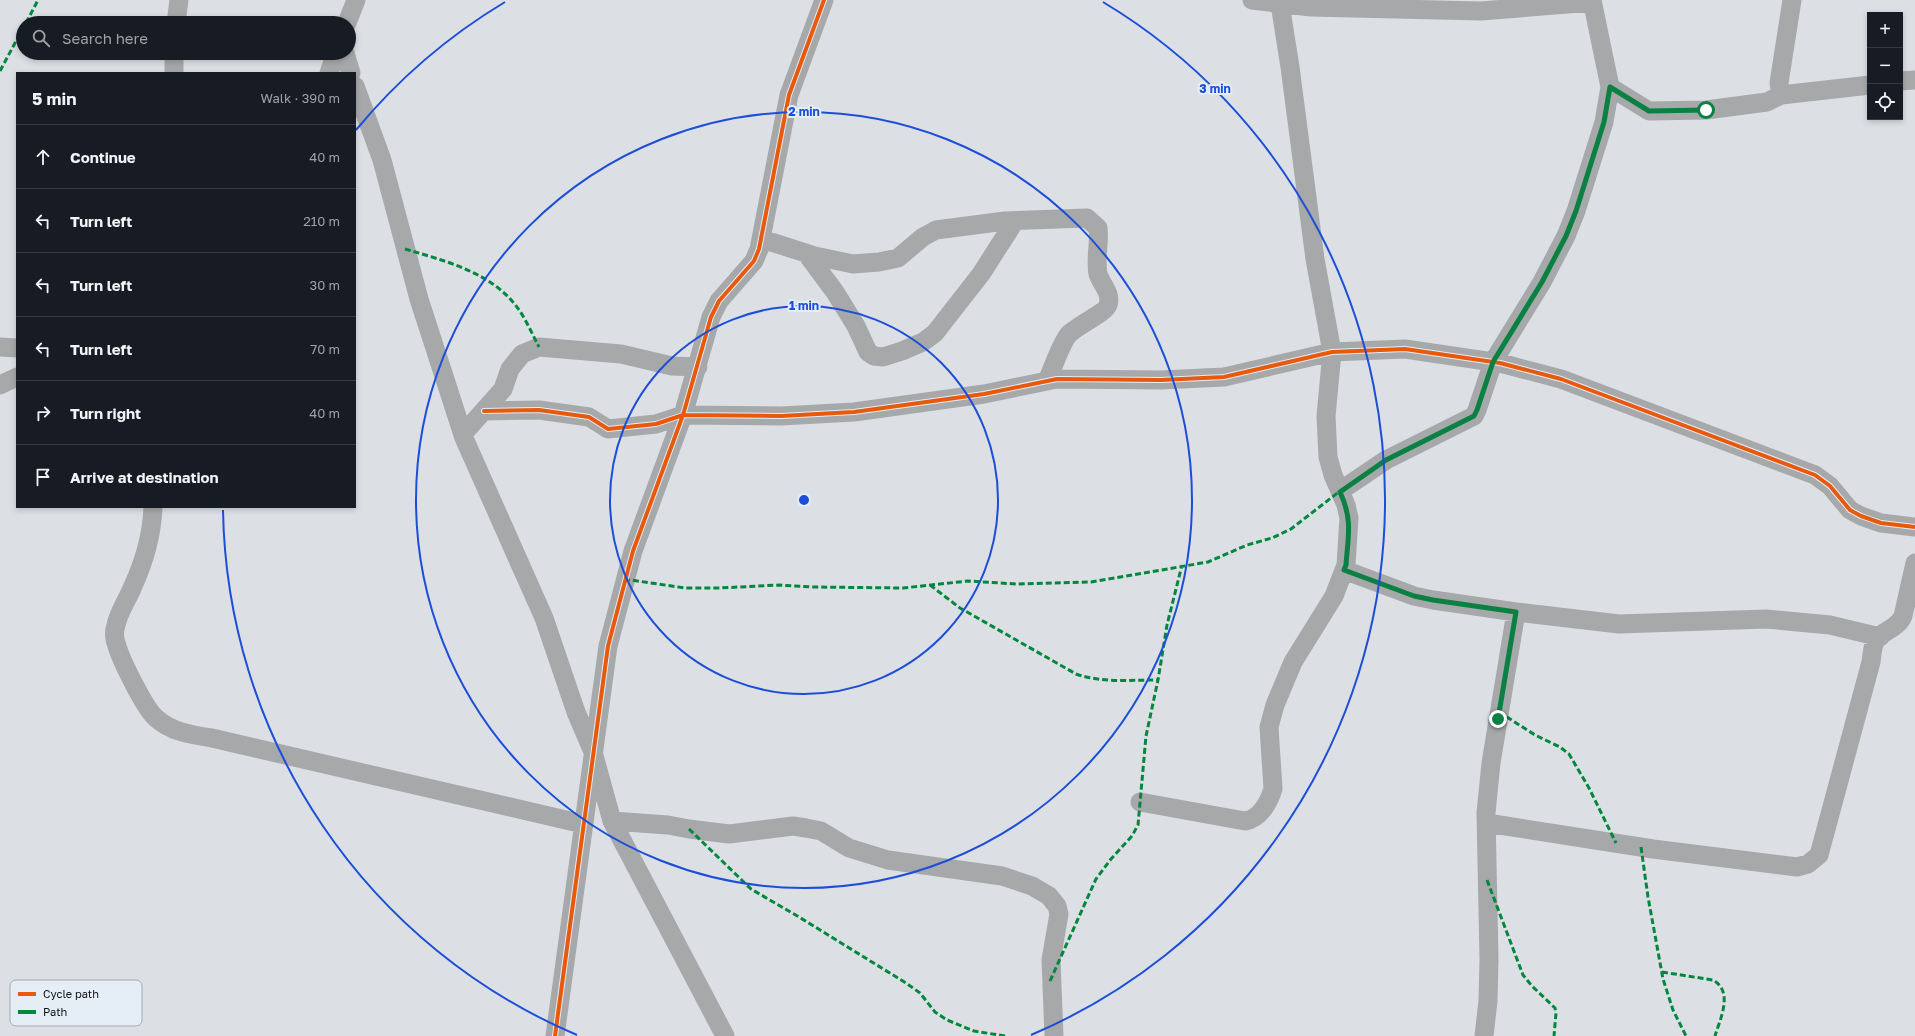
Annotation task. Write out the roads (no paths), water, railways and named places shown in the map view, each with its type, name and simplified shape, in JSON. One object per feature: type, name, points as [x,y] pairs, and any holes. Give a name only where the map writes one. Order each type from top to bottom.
[{"type":"street","points":[[177,16],[179,0]]},
{"type":"street","points":[[350,16],[356,0]]},
{"type":"street","points":[[555,1036],[608,646],[624,580],[633,551],[684,415],[711,317],[719,301],[754,261],[762,239],[789,94],[824,0]]},
{"type":"street","points":[[1252,0],[1312,7],[1481,11],[1592,1],[1610,87],[1604,122],[1576,211],[1566,236],[1542,282],[1493,362],[1474,416],[1386,460],[1340,492]]},
{"type":"street","points":[[1781,95],[1779,83],[1792,0]]},
{"type":"street","points":[[1140,802],[1245,821],[1254,818],[1260,813],[1270,798],[1273,789],[1269,727],[1275,705],[1293,662],[1334,596],[1346,565],[1349,518],[1346,506],[1332,475],[1328,458],[1326,416],[1332,352],[1315,259],[1290,67],[1280,4]]},
{"type":"street","points":[[174,60],[174,72]]},
{"type":"street","points":[[329,72],[334,60]]},
{"type":"street","points":[[347,60],[351,72]]},
{"type":"street","points":[[1903,81],[1915,80]]},
{"type":"street","points":[[1610,87],[1649,111],[1706,110],[1767,102],[1781,95],[1867,85]]},
{"type":"street","points":[[356,89],[382,160],[419,298],[463,434],[544,618],[576,712],[593,752],[612,821],[725,1036]]},
{"type":"street","points":[[762,239],[806,253],[853,264],[879,262],[898,258],[923,237],[936,230],[1015,221],[1082,217],[1091,220],[1098,228],[1096,263],[1099,276],[1108,297],[1107,308],[1086,321],[1068,335],[1047,381]]},
{"type":"street","points":[[806,253],[839,299],[856,326],[868,352],[874,356],[884,357],[923,342],[935,333],[981,274],[1015,221]]},
{"type":"street","points":[[0,347],[16,348]]},
{"type":"street","points":[[463,434],[503,389],[510,369],[522,354],[539,347],[621,354],[672,366],[698,367]]},
{"type":"street","points":[[484,411],[539,410],[590,417],[608,429],[656,424],[684,415],[834,414],[984,394],[1047,381],[1088,378],[1161,380],[1224,377],[1332,352],[1405,349],[1493,362],[1561,379],[1623,404],[1800,468],[1815,475],[1830,486],[1850,510],[1861,516],[1881,523],[1915,527]]},
{"type":"street","points":[[0,385],[16,377]]},
{"type":"street","points":[[153,508],[150,536],[134,584],[118,617],[115,632],[116,645],[123,662],[149,710],[155,717],[165,724],[190,735],[212,738],[583,824]]},
{"type":"street","points":[[1486,823],[1653,849],[1797,866],[1808,864],[1819,856],[1871,662],[1874,643],[1900,623],[1903,616],[1915,563]]},
{"type":"street","points":[[1344,570],[1427,599],[1516,612],[1619,624],[1766,619],[1830,625],[1880,637]]},
{"type":"street","points":[[1484,1036],[1488,1001],[1489,959],[1486,823],[1491,763],[1516,612]]},
{"type":"street","points":[[612,821],[668,825],[729,834],[793,826],[806,828],[821,831],[849,848],[888,860],[1002,876],[1032,886],[1049,896],[1057,906],[1059,914],[1051,960],[1054,1036]]}]
